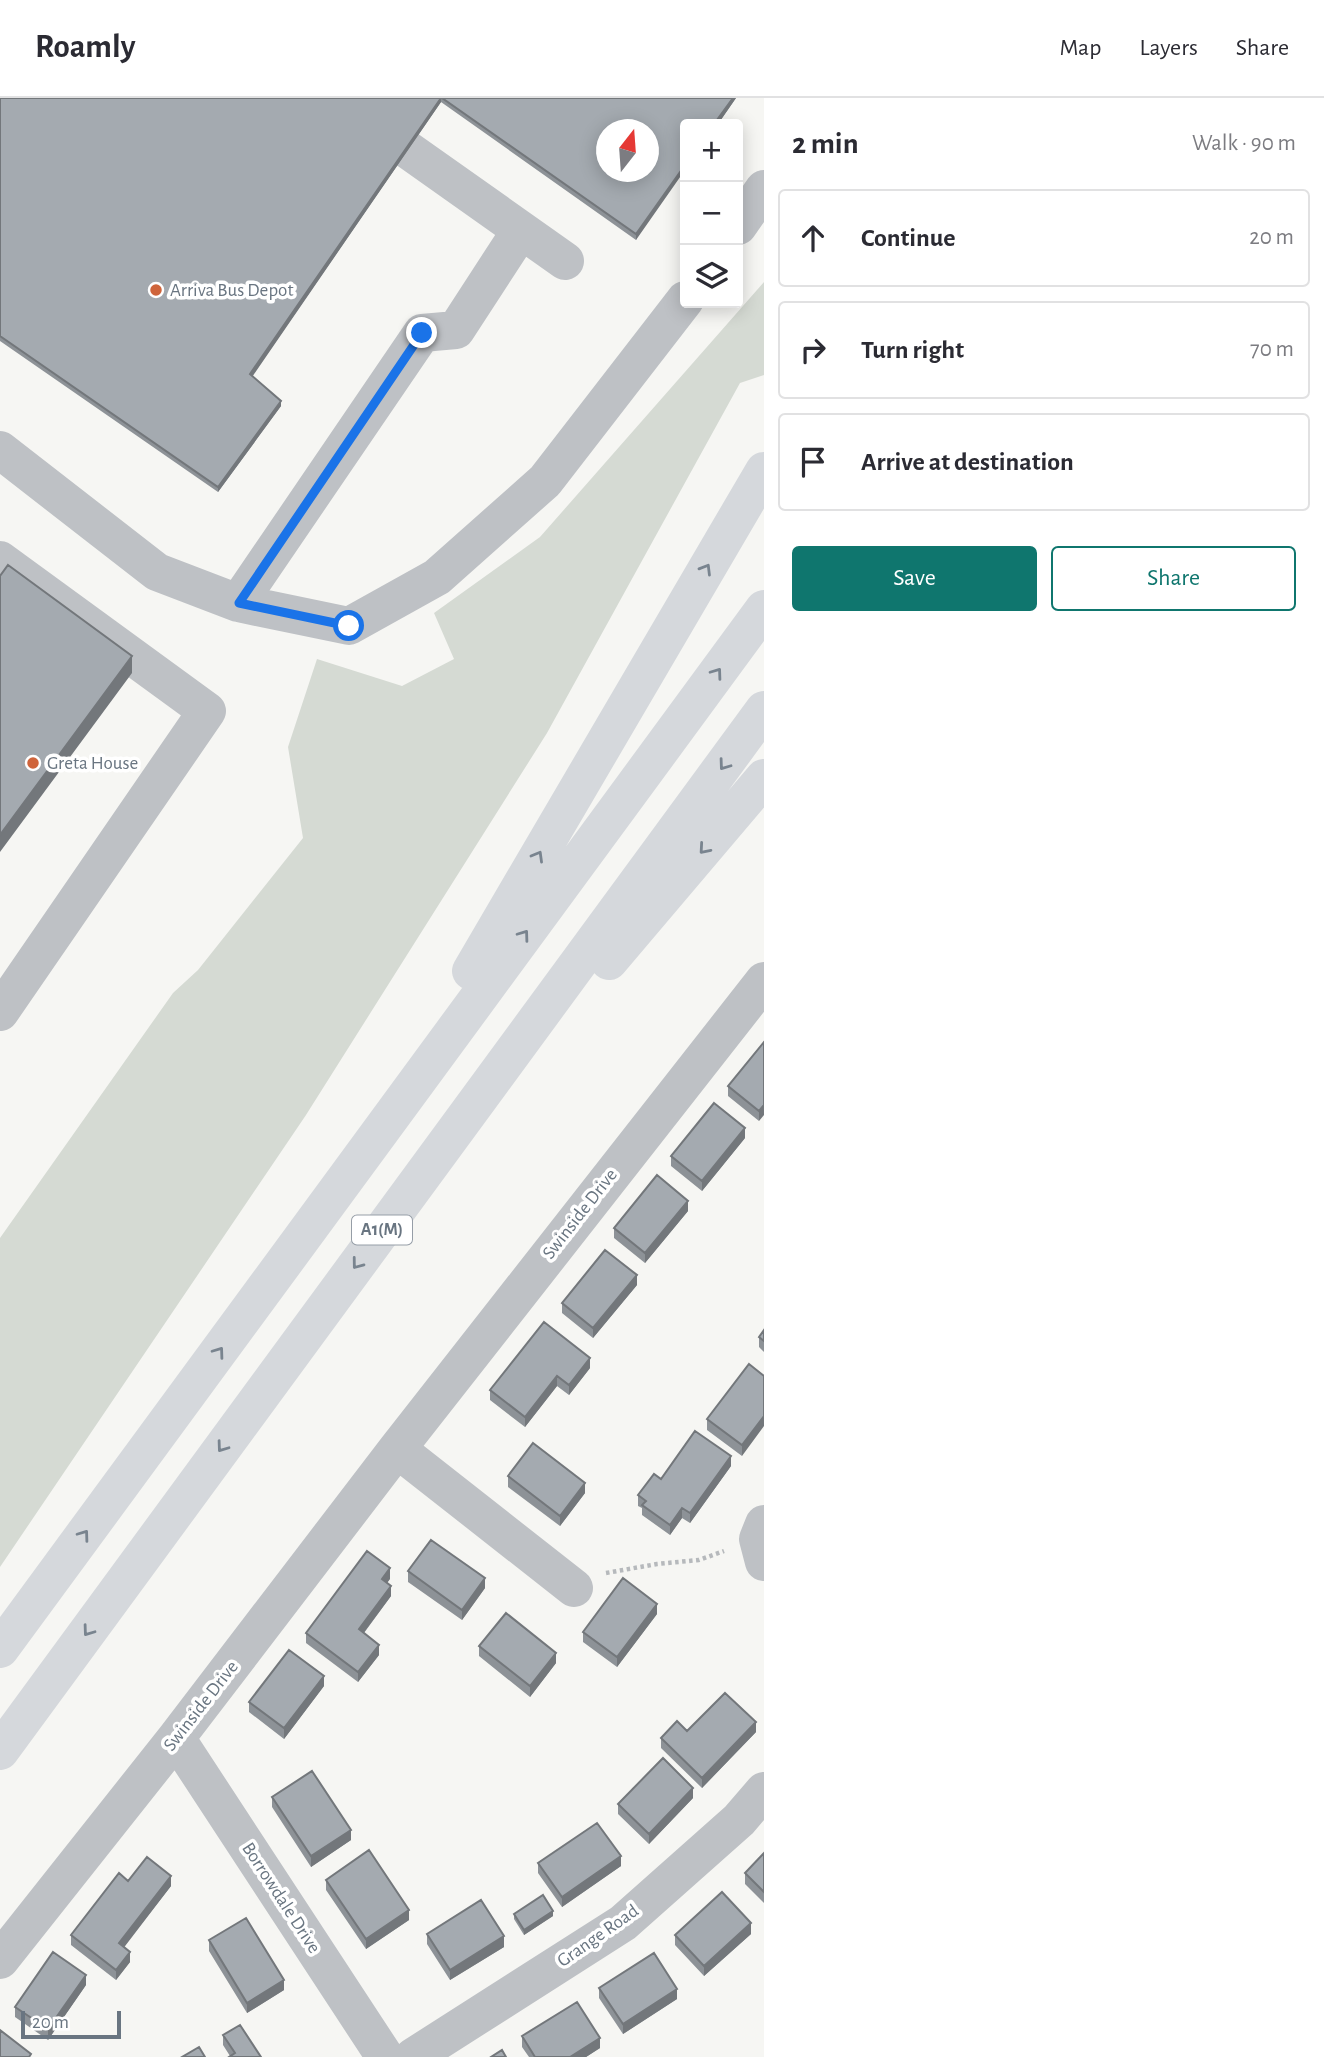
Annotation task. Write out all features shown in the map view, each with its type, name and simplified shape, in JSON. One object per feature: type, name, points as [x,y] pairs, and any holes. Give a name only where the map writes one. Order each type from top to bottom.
[{"type":"highway","points":[[368,1148],[764,471]]},
{"type":"highway","name":"A1(M)","points":[[0,1649],[764,609]]},
{"type":"highway","name":"A1(M)","points":[[0,1751],[764,710]]},
{"type":"highway","points":[[417,1183],[764,778]]},
{"type":"street","points":[[408,150],[565,261]]},
{"type":"street","points":[[743,219],[764,189]]},
{"type":"street","points":[[239,603],[422,333],[456,330],[521,230]]},
{"type":"street","points":[[0,450],[157,572],[239,603],[349,626],[437,577],[545,481],[680,306]]},
{"type":"street","points":[[0,560],[206,711],[0,1012]]},
{"type":"street","name":"Swinside Drive","points":[[0,1959],[176,1738],[397,1449],[764,981]]},
{"type":"street","points":[[397,1449],[574,1588]]},
{"type":"street","name":"Borrowdale Drive","points":[[176,1738],[385,2057]]},
{"type":"street","name":"Grange Road","points":[[413,2057],[623,1923],[739,1820],[764,1791]]},
{"type":"path","points":[[574,1588],[593,1575],[698,1560],[763,1542]]},
{"type":"shaded area","points":[[764,282],[764,375],[740,383],[547,733],[306,1115],[0,1567],[0,1238],[173,993],[198,970],[303,838],[288,747],[317,659],[402,686],[454,659],[434,613],[540,537]]},
{"type":"building","name":"Arriva Bus Depot","points":[[0,98],[441,98],[250,374],[281,401],[218,487],[0,336]]},
{"type":"building","points":[[442,98],[733,98],[718,119],[680,119],[680,172],[636,234]]},
{"type":"building","name":"Greta House","points":[[8,565],[132,656],[0,835],[0,576]]},
{"type":"building","points":[[764,1042],[764,1105],[759,1111],[728,1086]]},
{"type":"building","points":[[714,1103],[745,1128],[702,1181],[671,1156]]},
{"type":"building","points":[[657,1175],[688,1201],[645,1253],[614,1228]]},
{"type":"building","points":[[605,1250],[637,1275],[593,1328],[562,1303]]},
{"type":"building","points":[[544,1322],[590,1358],[569,1385],[557,1376],[525,1417],[490,1390]]},
{"type":"building","points":[[749,1364],[764,1376],[764,1416],[742,1445],[707,1419]]},
{"type":"building","points":[[695,1431],[731,1456],[690,1513],[682,1508],[670,1525],[642,1505],[646,1501],[638,1495],[654,1474],[661,1479]]},
{"type":"building","points":[[533,1443],[585,1483],[560,1516],[508,1476]]},
{"type":"building","points":[[431,1540],[485,1578],[462,1610],[408,1571]]},
{"type":"building","points":[[367,1551],[390,1568],[382,1579],[391,1586],[359,1629],[379,1645],[358,1672],[306,1633]]},
{"type":"building","points":[[623,1578],[657,1604],[617,1657],[583,1632]]},
{"type":"building","points":[[506,1613],[556,1653],[530,1686],[479,1646]]},
{"type":"building","points":[[289,1650],[324,1676],[284,1728],[249,1702]]},
{"type":"building","points":[[725,1693],[756,1722],[702,1778],[661,1738],[677,1721],[687,1731]]},
{"type":"building","points":[[663,1758],[693,1788],[649,1834],[618,1804]]},
{"type":"building","points":[[312,1771],[351,1830],[311,1856],[272,1797]]},
{"type":"building","points":[[597,1823],[621,1856],[562,1897],[538,1863]]},
{"type":"building","points":[[369,1850],[409,1910],[366,1939],[326,1880]]},
{"type":"building","points":[[764,1853],[764,1892],[745,1873]]},
{"type":"building","points":[[147,1857],[171,1876],[119,1943],[130,1952],[116,1970],[71,1935],[119,1873],[128,1881]]},
{"type":"building","points":[[722,1892],[751,1923],[704,1966],[675,1935]]},
{"type":"building","points":[[543,1895],[553,1911],[524,1930],[514,1914]]},
{"type":"building","points":[[481,1900],[504,1936],[450,1970],[427,1934]]},
{"type":"building","points":[[246,1918],[284,1980],[247,2003],[209,1940]]},
{"type":"building","points":[[53,1952],[86,1975],[48,2029],[15,2007]]},
{"type":"building","points":[[654,1953],[677,1989],[623,2024],[599,1988]]},
{"type":"building","points":[[577,2002],[600,2038],[570,2057],[535,2057],[522,2036]]},
{"type":"building","points":[[240,2025],[261,2057],[229,2057],[235,2053],[223,2035]]},
{"type":"building","points":[[0,2030],[31,2054],[29,2057],[0,2057]]},
{"type":"building","points":[[199,2047],[205,2057],[182,2057]]},
{"type":"building","points":[[502,2050],[506,2057],[491,2057]]},
{"type":"place","name":"Arriva Bus Depot","points":[[156,290]]},
{"type":"place","name":"Greta House","points":[[33,763]]},
{"type":"route","points":[[349,626],[239,603],[422,333]]}]
